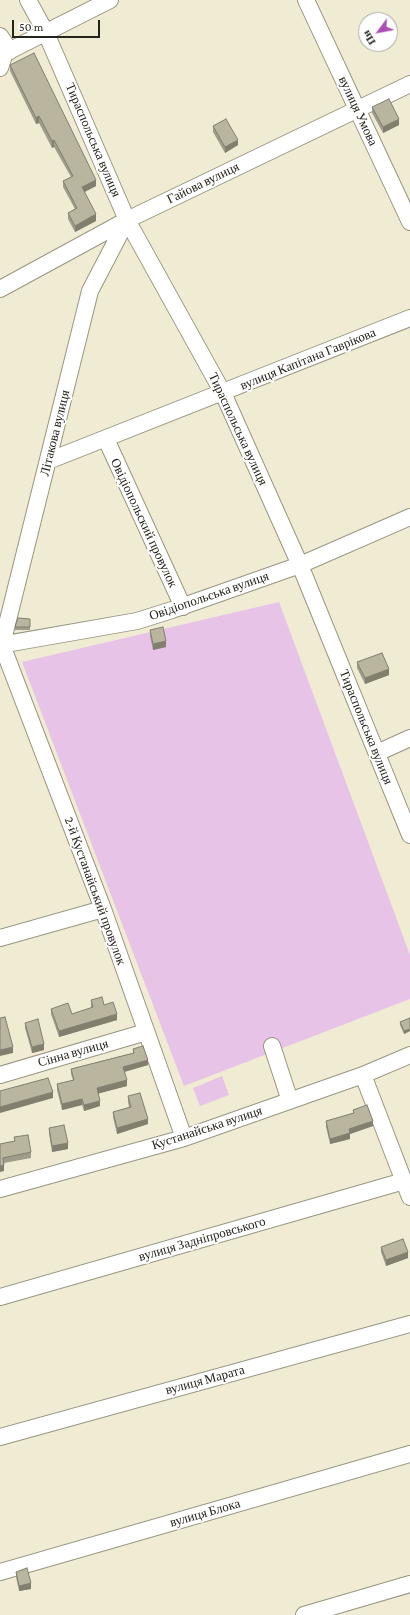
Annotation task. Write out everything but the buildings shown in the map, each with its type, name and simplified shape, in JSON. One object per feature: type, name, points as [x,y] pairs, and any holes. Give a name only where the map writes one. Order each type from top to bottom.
[{"type":"street","name":"Тираспольська вулиця","points":[[28,0],[46,32],[127,220],[223,393],[300,565],[410,836]]},
{"type":"street","points":[[0,68],[5,53],[110,0]]},
{"type":"street","name":"вулиця Умова","points":[[306,0],[410,222]]},
{"type":"street","points":[[0,36],[10,51]]},
{"type":"street","name":"Гайова вулиця","points":[[0,289],[127,220],[410,84]]},
{"type":"street","name":"Літакова вулиця","points":[[1,648],[90,291],[127,220]]},
{"type":"street","name":"вулиця Капітана Гаврікова","points":[[48,461],[410,318]]},
{"type":"street","name":"Овідіопольский провулок","points":[[106,439],[183,607]]},
{"type":"street","name":"Овідіопольська вулиця","points":[[1,648],[137,621],[183,607],[300,565],[410,517]]},
{"type":"street","name":"2-й Кустанайський провулок","points":[[1,648],[103,909],[184,1138]]},
{"type":"street","points":[[377,753],[410,738]]},
{"type":"street","points":[[0,938],[103,909]]},
{"type":"street","name":"Сінна вулиця","points":[[0,1075],[146,1032]]},
{"type":"street","points":[[272,1046],[290,1101]]},
{"type":"street","name":"Кустанайська вулиця","points":[[0,1189],[184,1138],[363,1075],[410,1055]]},
{"type":"street","points":[[363,1075],[410,1197]]},
{"type":"street","name":"вулиця Задніпровського","points":[[0,1297],[404,1181]]},
{"type":"street","name":"вулиця Марата","points":[[0,1437],[410,1324]]},
{"type":"street","name":"вулиця Блока","points":[[0,1572],[410,1454]]},
{"type":"street","points":[[304,1615],[410,1584]]},
{"type":"shaded area","points":[[279,602],[410,955],[410,999],[184,1086],[22,662]]},
{"type":"shaded area","points":[[222,1076],[229,1095],[200,1106],[193,1088]]}]
